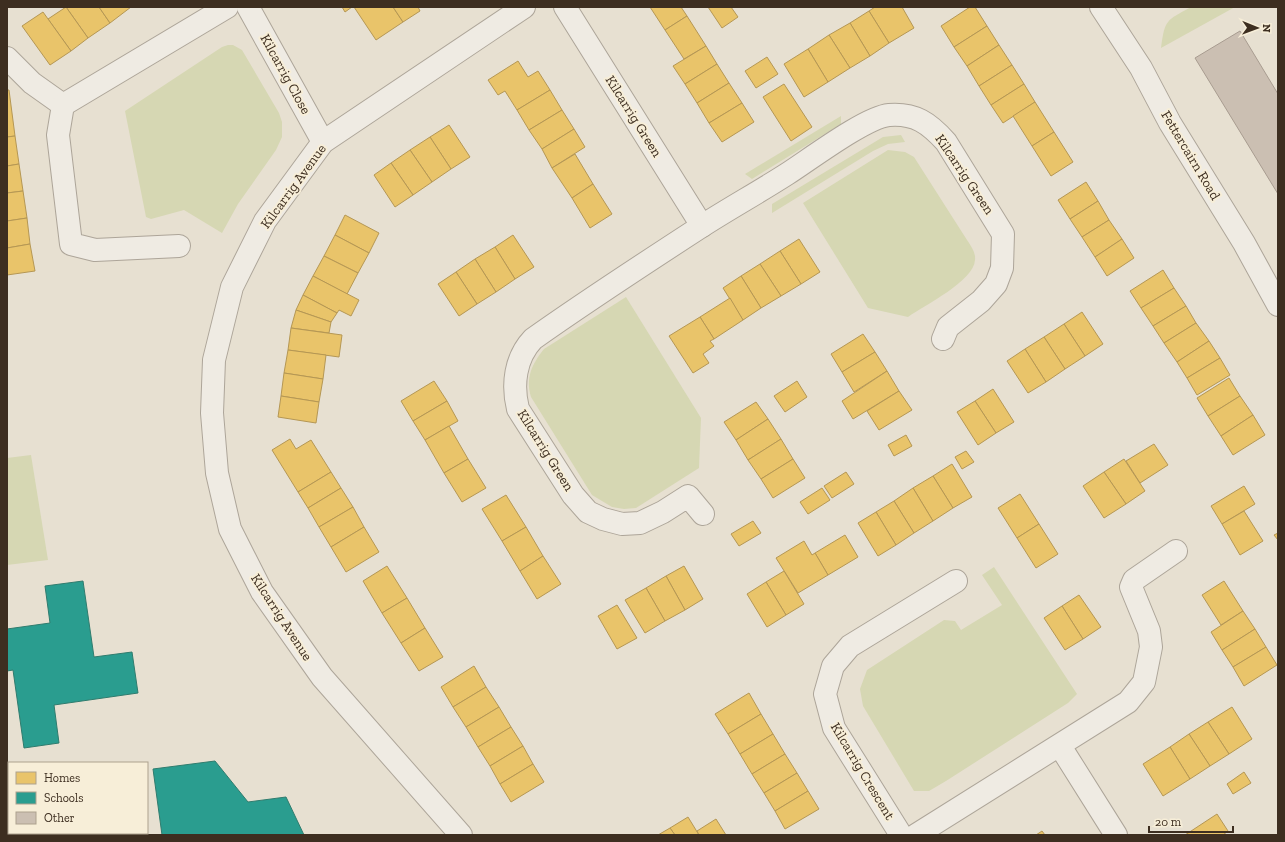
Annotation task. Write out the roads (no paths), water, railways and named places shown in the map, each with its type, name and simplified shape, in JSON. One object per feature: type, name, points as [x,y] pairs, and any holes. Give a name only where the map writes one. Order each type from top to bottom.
[{"type":"street","points":[[179,246],[95,250],[71,244],[58,135],[63,106],[227,7]]},
{"type":"street","name":"Kilcarrig Close","points":[[248,7],[323,142]]},
{"type":"street","name":"Kilcarrig Avenue","points":[[461,835],[322,677],[262,592],[230,529],[217,473],[212,413],[214,360],[232,287],[265,221],[323,142],[524,7]]},
{"type":"street","name":"Kilcarrig Green","points":[[565,7],[702,226]]},
{"type":"street","name":"Fettercairn Road","points":[[1110,10],[1170,123],[1244,243],[1278,305]]},
{"type":"street","points":[[7,58],[32,82],[63,106]]},
{"type":"street","name":"Kilcarrig Green","points":[[703,514],[688,496],[663,512],[640,523],[622,524],[603,519],[588,512],[572,494],[518,409],[515,396],[515,380],[525,348],[533,339],[606,287],[702,226],[759,192],[858,128],[887,115],[908,116],[929,124],[946,142],[1003,234],[1002,268],[996,284],[981,301],[948,327],[943,339]]},
{"type":"street","points":[[916,835],[1128,702],[1144,682],[1151,647],[1149,631],[1130,588],[1134,580],[1176,551]]},
{"type":"street","name":"Kilcarrig Crescent","points":[[901,835],[834,728],[825,694],[833,666],[850,646],[956,581]]},
{"type":"street","points":[[1060,746],[1116,835]]}]
